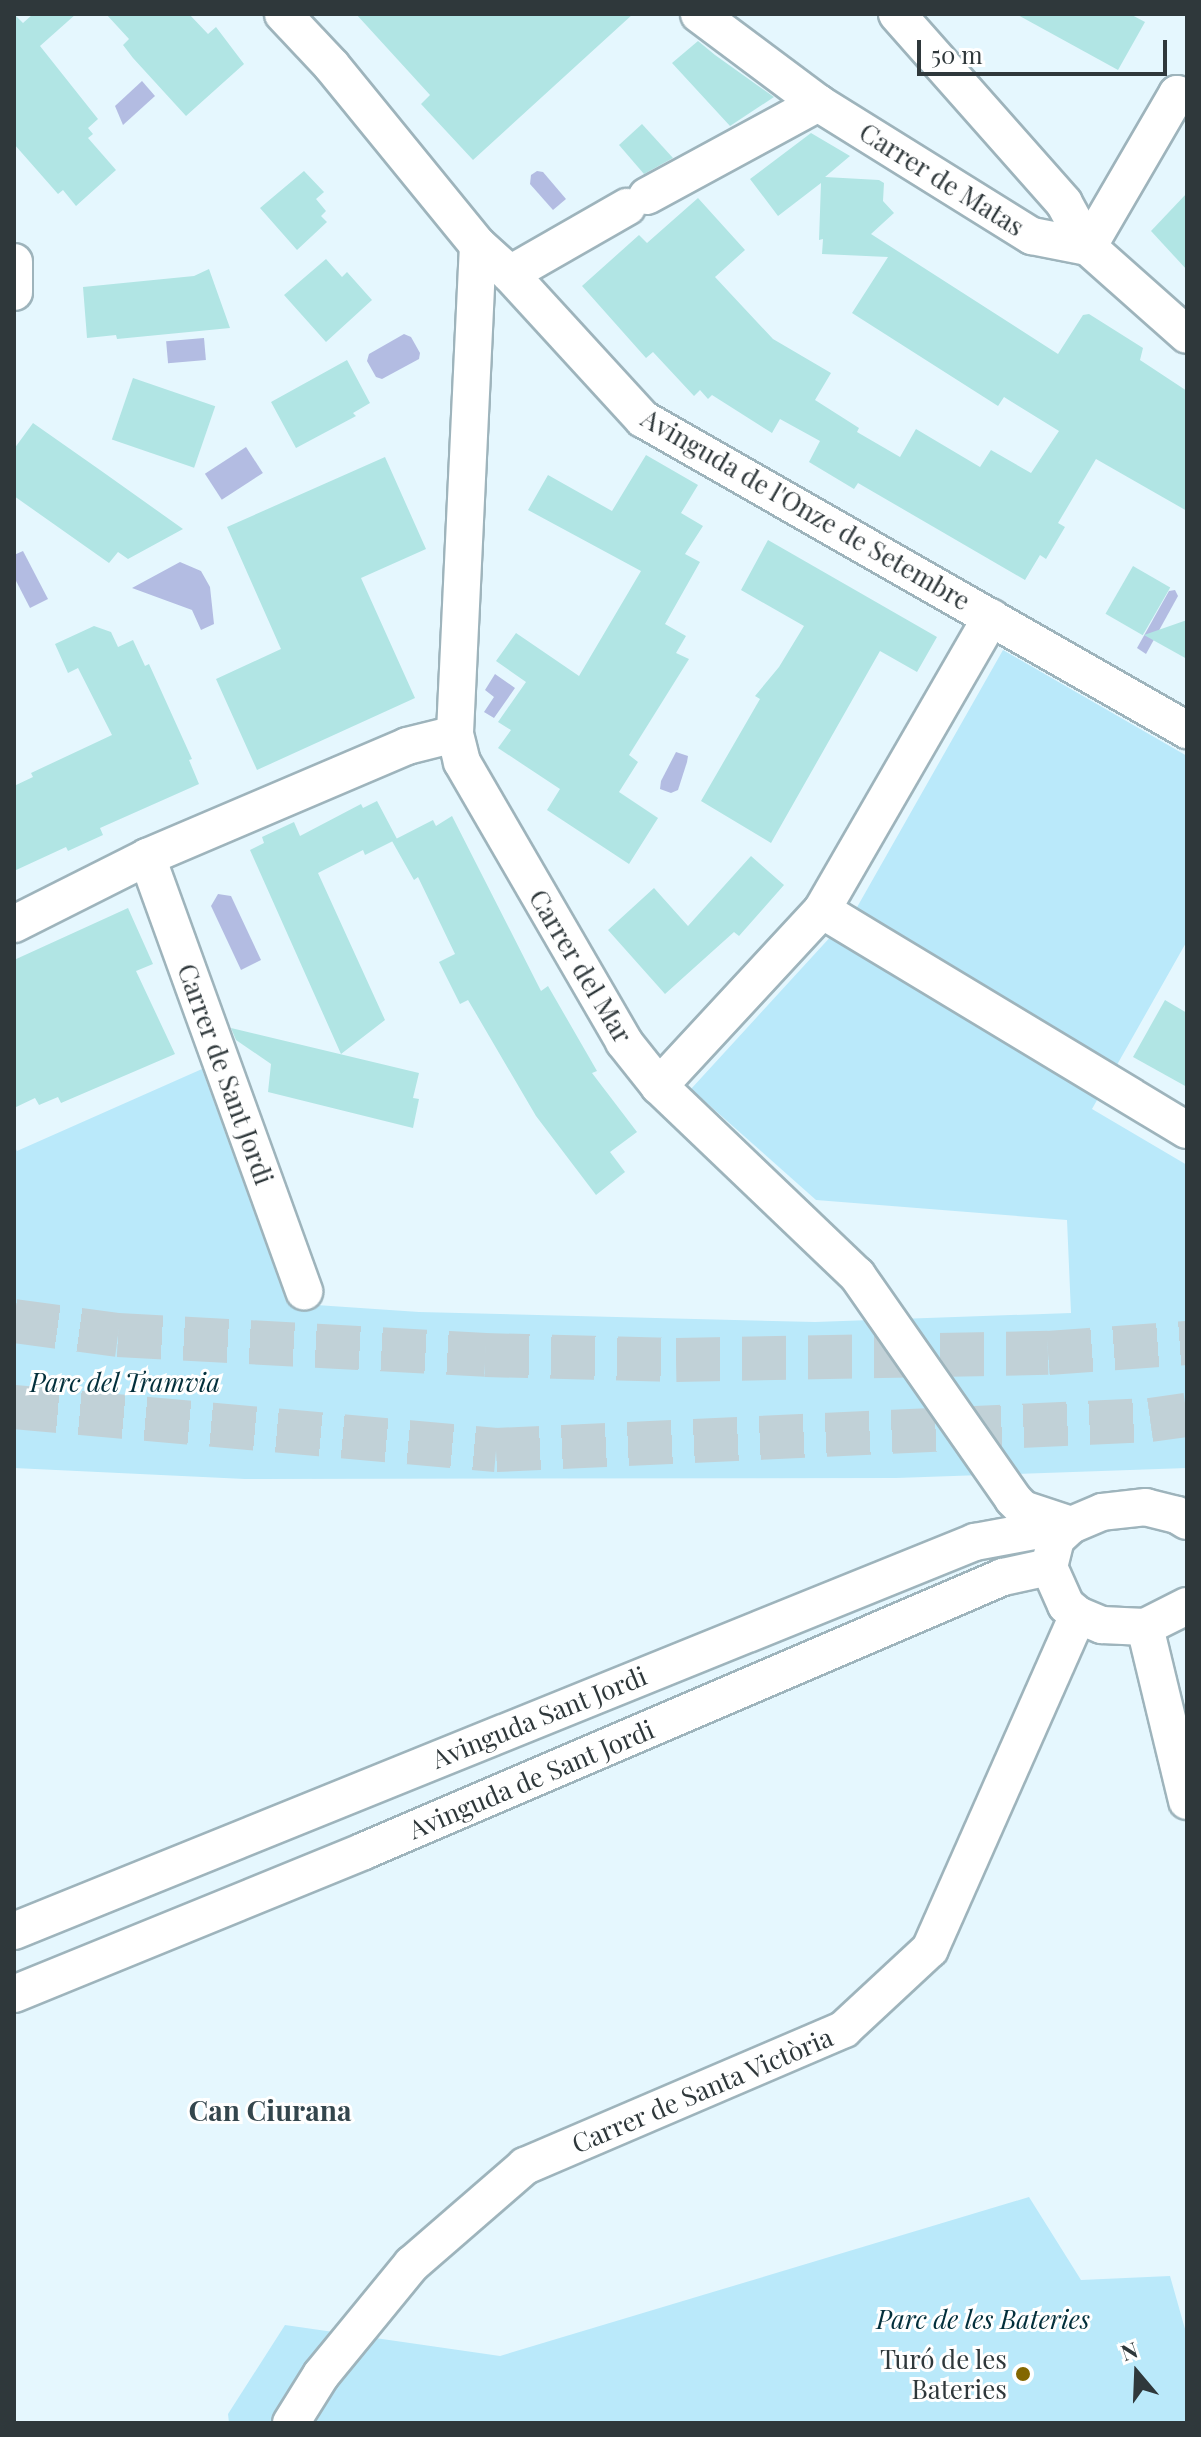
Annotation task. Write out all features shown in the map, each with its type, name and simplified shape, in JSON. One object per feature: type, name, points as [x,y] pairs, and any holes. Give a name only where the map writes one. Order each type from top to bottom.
[{"type":"street","name":"Avinguda de l'Onze de Setembre","points":[[283,14],[331,65],[478,245],[510,274],[643,419],[1187,730]]},
{"type":"street","name":"Carrer de Matas","points":[[699,14],[818,103],[1032,236],[1088,247]]},
{"type":"street","points":[[897,14],[1064,203],[1088,247],[1187,335]]},
{"type":"street","points":[[1088,247],[1177,94],[1187,97]]},
{"type":"street","points":[[510,274],[818,103]]},
{"type":"street","name":"Carrer del Mar","points":[[478,245],[455,734],[462,762],[624,1042],[659,1086],[857,1275],[1013,1499],[1023,1509],[1071,1525]]},
{"type":"street","points":[[14,262],[14,292]]},
{"type":"street","points":[[659,1086],[822,910],[991,617]]},
{"type":"street","points":[[14,924],[147,857],[407,746],[455,734]]},
{"type":"street","name":"Carrer de Sant Jordi","points":[[147,857],[304,1291]]},
{"type":"street","points":[[822,910],[1187,1130]]},
{"type":"street","name":"Avinguda Sant Jordi","points":[[14,1931],[975,1542],[1010,1533],[1071,1525],[1102,1512],[1125,1508],[1146,1507],[1184,1516]]},
{"type":"street","points":[[1071,1525],[1056,1539],[1049,1567],[1057,1590],[1078,1615],[1102,1625],[1145,1627],[1187,1606]]},
{"type":"street","name":"Avinguda de Sant Jordi","points":[[14,1994],[364,1851],[1003,1577],[1049,1567]]},
{"type":"street","name":"Carrer de Santa Victòria","points":[[291,2423],[321,2375],[412,2264],[525,2166],[844,2029],[930,1949],[1078,1615]]},
{"type":"street","points":[[1145,1627],[1187,1801]]},
{"type":"green space","name":"Parc del Tramvia","points":[[1003,650],[1187,756],[1187,941],[1092,1109],[1187,1165],[1187,1468],[896,1478],[245,1479],[14,1468],[14,1145],[17,1151],[202,1069],[287,1303],[419,1312],[815,1322],[1071,1313],[1067,1220],[816,1200],[691,1089],[856,909]]},
{"type":"green space","name":"Parc de les Bateries","points":[[1029,2197],[1081,2280],[1170,2276],[1187,2336],[1187,2423],[229,2423],[228,2414],[285,2325],[500,2356]]},
{"type":"shaded area","points":[[142,81],[155,96],[123,125],[115,106]]},
{"type":"shaded area","points":[[537,171],[543,172],[566,199],[553,210],[530,184],[531,175]]},
{"type":"shaded area","points":[[404,334],[411,337],[420,353],[419,359],[382,379],[376,377],[367,361],[369,354]]},
{"type":"shaded area","points":[[204,338],[206,360],[168,363],[166,341]]},
{"type":"shaded area","points":[[246,447],[263,473],[222,500],[205,474]]},
{"type":"shaded area","points":[[23,551],[48,599],[30,608],[14,577],[14,555]]},
{"type":"shaded area","points":[[180,562],[201,571],[210,587],[214,624],[201,630],[192,610],[132,588]]},
{"type":"shaded area","points":[[1175,590],[1178,596],[1146,654],[1137,648],[1169,591]]},
{"type":"shaded area","points":[[495,674],[515,688],[494,718],[484,712],[494,697],[485,690]]},
{"type":"shaded area","points":[[676,752],[688,756],[678,790],[671,793],[660,789]]},
{"type":"shaded area","points":[[218,894],[231,896],[261,960],[241,970],[211,906]]},
{"type":"building","points":[[14,14],[23,23],[33,14],[76,14],[40,46],[98,119],[88,128],[93,134],[88,138],[116,170],[76,206],[63,190],[58,194],[14,144]]},
{"type":"building","points":[[106,14],[189,14],[208,34],[216,27],[244,64],[186,116],[133,58],[123,45],[129,39]]},
{"type":"building","points":[[356,14],[633,14],[473,160],[421,104],[430,95]]},
{"type":"building","points":[[1016,14],[1130,14],[1145,22],[1118,70]]},
{"type":"building","points":[[698,41],[774,97],[730,126],[672,63]]},
{"type":"building","points":[[642,124],[673,158],[644,174],[619,145]]},
{"type":"building","points":[[811,133],[850,156],[825,177],[879,180],[884,183],[883,201],[894,213],[871,234],[1058,354],[1083,315],[1089,314],[1143,348],[1140,360],[1187,391],[1187,511],[1096,459],[1058,523],[1065,527],[1046,559],[1040,555],[1025,580],[858,483],[854,489],[809,462],[820,441],[780,419],[772,433],[712,395],[708,399],[700,390],[694,396],[653,352],[646,358],[582,286],[639,235],[647,243],[698,198],[745,250],[715,277],[773,339],[831,373],[815,400],[859,428],[857,432],[900,457],[916,429],[980,467],[991,450],[1031,473],[1059,431],[1004,397],[998,406],[852,313],[888,257],[822,254],[823,239],[819,240],[821,183],[778,216],[750,179]]},
{"type":"building","points":[[304,171],[324,192],[316,199],[326,211],[321,216],[327,222],[297,250],[260,208]]},
{"type":"building","points":[[1187,193],[1187,270],[1151,231]]},
{"type":"building","points":[[326,259],[342,277],[347,272],[372,300],[326,342],[284,295]]},
{"type":"building","points":[[209,269],[230,328],[117,339],[116,335],[87,338],[83,287],[194,276]]},
{"type":"building","points":[[347,360],[370,403],[353,413],[356,416],[296,448],[271,402]]},
{"type":"building","points":[[133,378],[215,406],[194,468],[112,439]]},
{"type":"building","points":[[33,423],[183,529],[128,559],[118,552],[109,563],[14,496],[14,449]]},
{"type":"building","points":[[646,455],[698,485],[681,513],[703,526],[685,554],[700,562],[665,624],[686,636],[676,653],[689,659],[629,755],[638,762],[619,792],[658,818],[629,864],[547,810],[560,789],[498,748],[511,730],[498,722],[526,682],[496,661],[516,633],[579,676],[641,571],[528,510],[548,475],[612,511]]},
{"type":"building","points":[[385,457],[426,549],[361,578],[415,698],[257,770],[216,679],[281,649],[227,527]]},
{"type":"building","points":[[768,540],[937,637],[917,672],[880,651],[771,843],[701,801],[760,699],[755,696],[779,667],[804,626],[741,590]]},
{"type":"building","points":[[1133,566],[1170,588],[1143,635],[1106,614]]},
{"type":"building","points":[[1187,620],[1187,659],[1144,635]]},
{"type":"building","points":[[94,626],[111,632],[118,647],[133,640],[145,666],[149,664],[192,759],[189,760],[199,784],[100,828],[103,835],[68,851],[66,847],[14,871],[14,786],[33,777],[31,773],[112,735],[78,668],[68,673],[55,644]]},
{"type":"building","points":[[377,801],[397,839],[365,855],[363,850],[318,873],[385,1020],[341,1054],[250,850],[264,843],[262,837],[294,822],[300,836],[361,804],[363,808]]},
{"type":"building","points":[[452,816],[541,991],[548,986],[597,1071],[592,1073],[637,1132],[610,1152],[625,1172],[596,1195],[536,1116],[468,1000],[460,1004],[439,962],[455,954],[418,877],[414,880],[392,841],[433,820],[436,826]]},
{"type":"building","points":[[751,856],[784,885],[739,936],[734,932],[665,994],[608,930],[654,888],[688,926]]},
{"type":"building","points":[[128,908],[153,964],[136,971],[175,1054],[61,1103],[58,1097],[39,1105],[35,1098],[14,1108],[14,960]]},
{"type":"building","points":[[1165,1000],[1187,1013],[1187,1087],[1133,1057]]},
{"type":"building","points":[[231,1028],[419,1073],[413,1098],[419,1099],[413,1128],[268,1092],[271,1064],[236,1040]]},
{"type":"tunnel","points":[[14,1321],[118,1335],[485,1355],[676,1360],[1048,1353],[1187,1343]]},
{"type":"tunnel","points":[[14,1407],[496,1450],[1150,1420],[1187,1415]]},
{"type":"place","name":"Turó de les Bateries","points":[[1023,2374]]},
{"type":"district","name":"Can Ciurana","points":[[270,2110]]}]
